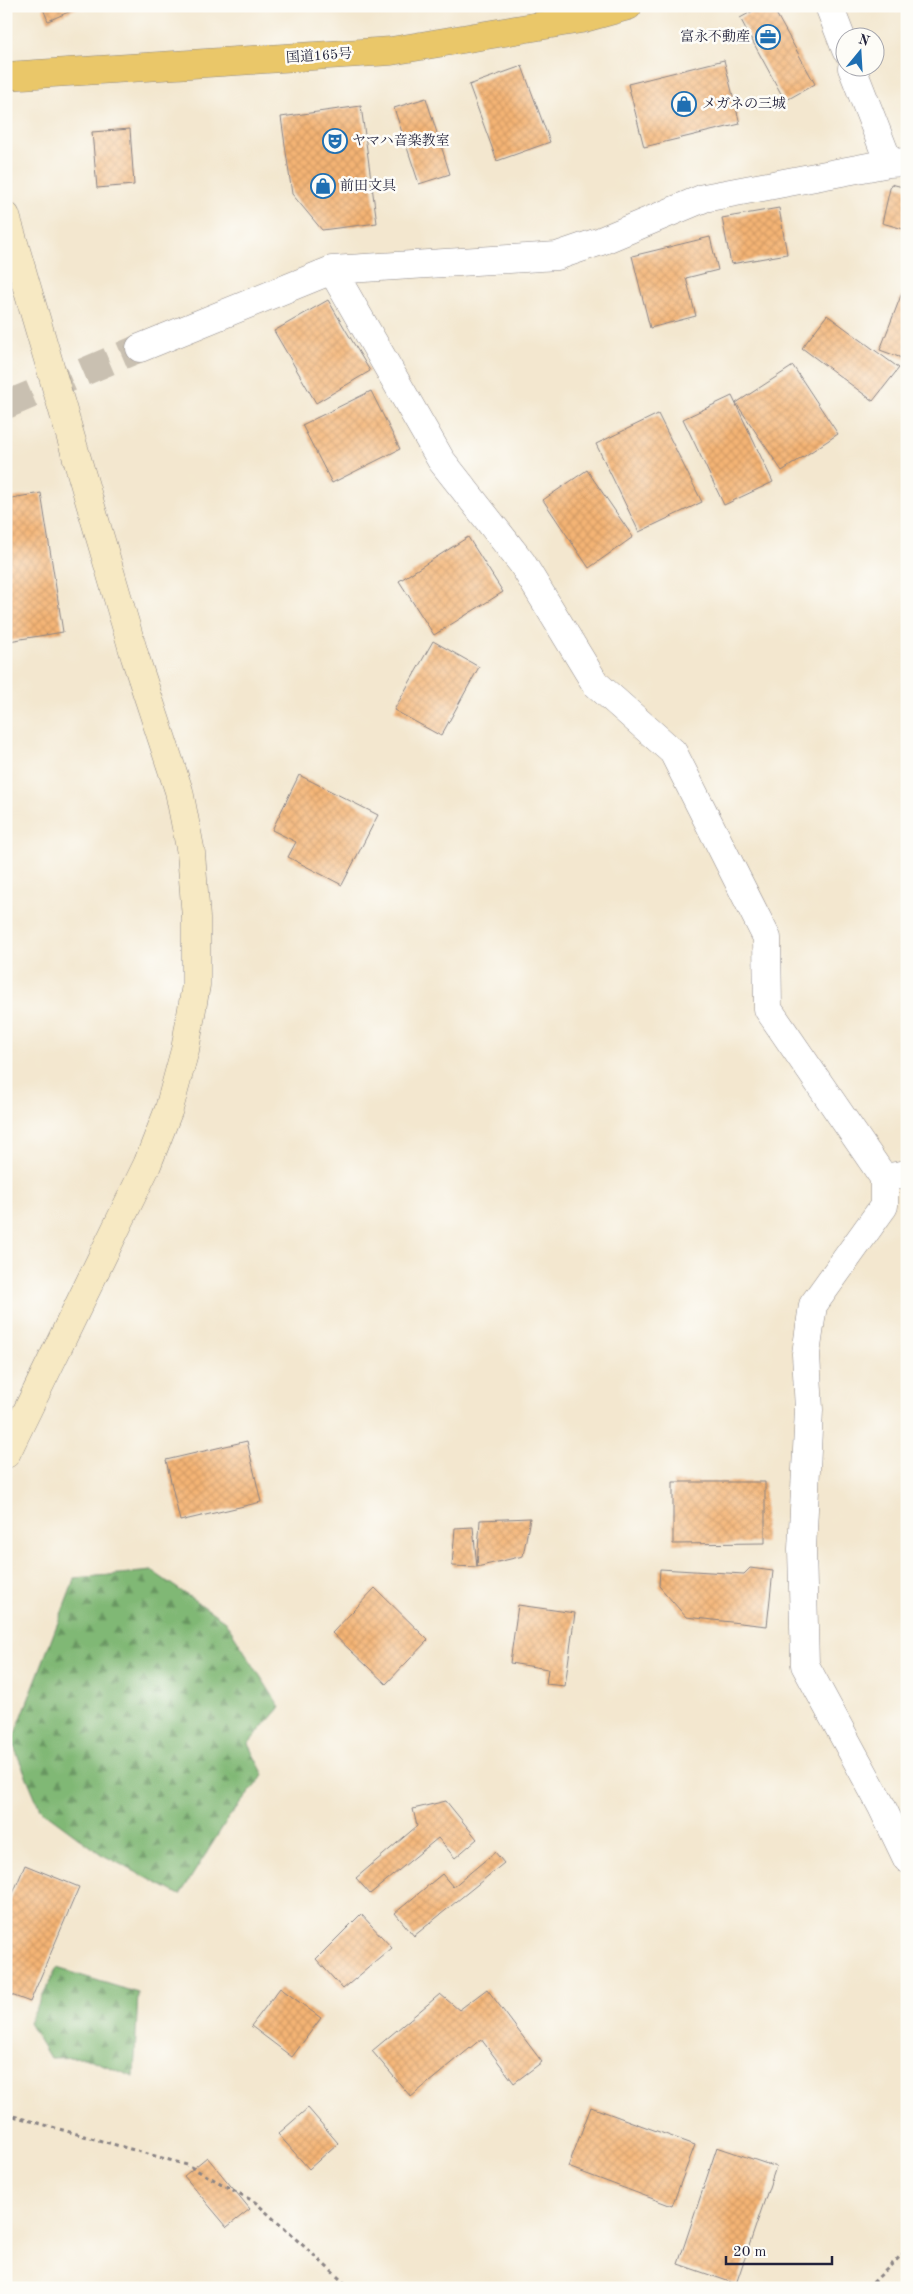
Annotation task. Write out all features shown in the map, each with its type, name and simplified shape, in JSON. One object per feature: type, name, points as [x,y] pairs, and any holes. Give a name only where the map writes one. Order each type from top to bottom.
[{"type":"highway","name":"国道165号","points":[[6,76],[391,50],[581,20],[628,6]]},
{"type":"street","points":[[828,6],[837,28]]},
{"type":"street","points":[[140,348],[332,270],[557,256],[601,241],[704,198],[898,163],[857,78]]},
{"type":"street","points":[[6,216],[135,657],[179,791],[191,853],[196,937],[196,985],[185,1050],[169,1109],[147,1165],[6,1454]]},
{"type":"street","points":[[332,270],[441,460],[522,563],[595,683],[673,752],[767,938],[768,1009],[896,1176],[884,1206],[813,1305],[806,1354],[809,1410],[802,1549],[805,1665],[881,1805],[907,1859]]},
{"type":"path","points":[[6,2114],[187,2165],[254,2202],[350,2288]]},
{"type":"path","points":[[867,2288],[907,2250]]},
{"type":"green space","points":[[152,1571],[225,1621],[280,1707],[248,1744],[264,1775],[229,1817],[180,1895],[101,1854],[40,1809],[12,1742],[75,1578]]},
{"type":"green space","points":[[57,1968],[138,1993],[134,2077],[84,2057],[50,2058],[29,2023]]},
{"type":"building","points":[[42,6],[82,6],[48,21]]},
{"type":"building","points":[[762,6],[772,6],[815,84],[785,101],[740,18]]},
{"type":"building","name":"メガネの三城","points":[[724,60],[740,124],[644,147],[628,84]]},
{"type":"building","points":[[522,66],[550,142],[497,161],[469,85]]},
{"type":"building","points":[[426,98],[450,174],[419,184],[394,108]]},
{"type":"building","points":[[361,106],[377,223],[322,230],[292,194],[281,117]]},
{"type":"building","points":[[130,129],[134,185],[97,188],[92,132]]},
{"type":"building","points":[[891,184],[907,188],[907,230],[882,223]]},
{"type":"building","points":[[779,208],[787,254],[731,264],[722,218]]},
{"type":"building","points":[[710,237],[718,270],[686,278],[696,316],[650,328],[632,256]]},
{"type":"building","points":[[907,280],[907,360],[880,350]]},
{"type":"building","points":[[328,300],[370,371],[316,403],[274,331]]},
{"type":"building","points":[[827,315],[899,368],[873,401],[802,348]]},
{"type":"building","points":[[793,366],[838,434],[782,471],[736,403]]},
{"type":"building","points":[[371,391],[400,449],[332,483],[302,425]]},
{"type":"building","points":[[732,396],[773,482],[724,505],[683,419]]},
{"type":"building","points":[[658,414],[702,502],[639,532],[596,444]]},
{"type":"building","points":[[587,470],[633,537],[589,568],[543,500]]},
{"type":"building","points":[[41,493],[63,632],[9,641],[6,625],[6,499]]},
{"type":"building","points":[[468,537],[503,592],[434,635],[399,581]]},
{"type":"building","points":[[433,641],[479,667],[441,736],[394,710]]},
{"type":"building","points":[[299,775],[378,815],[342,885],[288,857],[296,842],[272,830]]},
{"type":"building","points":[[247,1441],[261,1502],[180,1521],[166,1460]]},
{"type":"building","points":[[673,1482],[765,1482],[765,1543],[673,1544]]},
{"type":"building","points":[[530,1518],[523,1556],[477,1567],[480,1520]]},
{"type":"building","points":[[473,1527],[477,1567],[452,1566],[455,1528]]},
{"type":"building","points":[[750,1568],[773,1571],[767,1626],[686,1617],[659,1586],[660,1569],[744,1574]]},
{"type":"building","points":[[375,1588],[428,1640],[386,1684],[332,1633]]},
{"type":"building","points":[[518,1605],[575,1613],[565,1686],[546,1684],[548,1669],[510,1663]]},
{"type":"building","points":[[446,1801],[477,1839],[455,1858],[438,1838],[370,1894],[356,1878],[417,1826],[413,1809]]},
{"type":"building","points":[[495,1852],[504,1863],[414,1936],[395,1913],[442,1874],[453,1887]]},
{"type":"building","points":[[25,1865],[79,1887],[30,2002],[6,1993],[6,1910]]},
{"type":"building","points":[[361,1914],[392,1948],[343,1989],[316,1959]]},
{"type":"building","points":[[280,1988],[321,2018],[292,2057],[251,2026]]},
{"type":"building","points":[[487,1989],[542,2062],[514,2083],[481,2039],[411,2097],[372,2051],[440,1994],[459,2010]]},
{"type":"building","points":[[591,2107],[695,2145],[672,2206],[568,2167]]},
{"type":"building","points":[[308,2108],[338,2143],[309,2169],[278,2134]]},
{"type":"building","points":[[717,2147],[776,2167],[736,2284],[678,2264]]},
{"type":"building","points":[[207,2157],[250,2209],[227,2227],[184,2176]]},
{"type":"tunnel","points":[[6,405],[140,348]]},
{"type":"place","name":"富永不動産","points":[[768,37]]},
{"type":"place","name":"メガネの三城","points":[[684,104]]},
{"type":"place","name":"ヤマハ音楽教室","points":[[335,141]]},
{"type":"place","name":"前田文具","points":[[323,186]]}]
